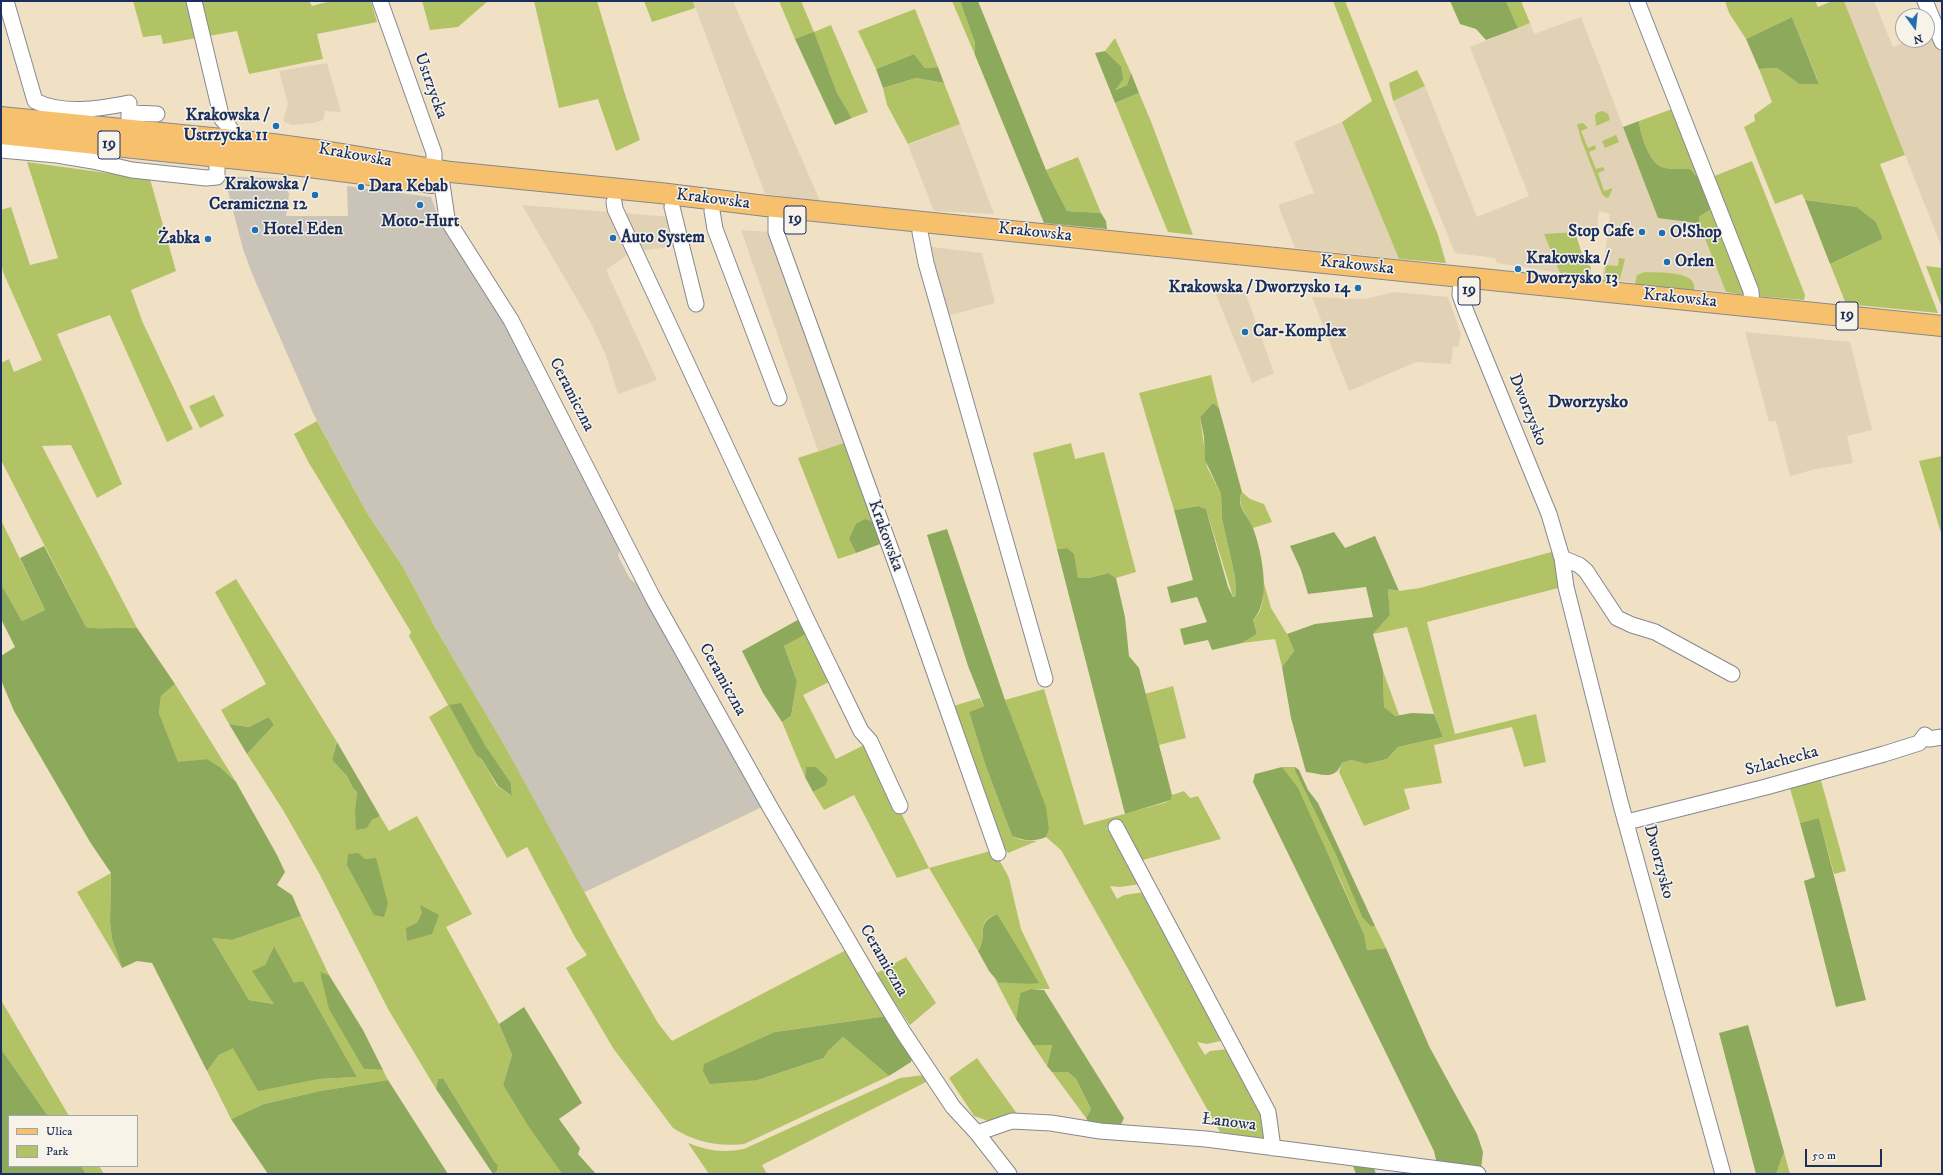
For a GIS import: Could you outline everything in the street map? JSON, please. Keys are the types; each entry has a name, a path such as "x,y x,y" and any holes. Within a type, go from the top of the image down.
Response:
{"main road":[{"name":"Krakowska","path":"1,117 130,122 314,149 438,177 614,202 920,232 1298,271 1333,276 1461,283 1752,306 1942,326"},
{"name":"Krakowska","path":"1,134 217,157 438,177 660,193 770,207 1461,283 1569,301 1643,306 1942,338"}],"street":[{"path":"6,1 35,100 45,106 86,110 102,109 129,103 130,122 157,114"},
{"path":"194,1 222,119 230,128"},
{"name":"Ustrzycka","path":"380,1 422,116 434,153 438,177"},
{"path":"1637,1 1751,291 1752,306"},
{"path":"1926,1 1942,42"},
{"path":"1,150 57,155 132,170 206,178 217,177 217,157"},
{"name":"Ceramiczna","path":"438,177 447,218 511,320 653,598 770,807 903,1032 954,1107 977,1133 1009,1174"},
{"path":"614,202 615,209 806,618 861,731 870,742 900,806"},
{"path":"672,207 696,304"},
{"path":"712,211 715,228 779,398"},
{"name":"Krakowska","path":"776,218 776,232 908,597 998,853"},
{"path":"920,232 926,263 1045,680"},
{"name":"Dworzysko","path":"1461,283 1460,295 1549,514 1562,558 1566,587 1627,822 1723,1174"},
{"path":"1562,558 1579,565 1586,571 1617,618 1632,625 1655,632 1732,674"},
{"name":"Szlachecka","path":"1627,822 1766,787 1884,754 1919,743 1925,735 1929,739 1942,737"},
{"path":"1116,827 1268,1112 1273,1148"},
{"name":"Łanowa","path":"977,1133 1012,1121 1051,1123 1100,1130 1206,1139 1478,1174"}],"shaded area":[{"path":"693,1 733,1 820,201 765,194"},
{"path":"1844,1 1874,1 1893,47 1895,46 1895,48 1935,48 1935,35 1942,54 1942,248"},
{"path":"1581,17 1658,218 1696,223 1700,226 1726,292 1602,279 1610,214 1599,211 1597,231 1544,234 1560,273 1497,263 1495,258 1455,253 1393,101 1425,86 1477,217 1529,196 1470,47 1530,23 1534,34"},
{"path":"327,63 341,112 325,111 323,120 314,123 292,125 283,121 288,104 279,71"},
{"path":"1342,122 1399,259 1295,248 1278,205 1314,193 1294,142"},
{"path":"960,124 994,214 934,211 908,145"},
{"path":"224,176 281,179 289,194 286,216 348,216 347,186 431,197 441,225 506,327 620,548 618,556 630,579 638,585 762,807 583,893 506,748 436,629 403,567 367,513 314,415 253,276 243,249"},
{"path":"522,205 671,217 678,246 631,252 606,270 657,380 618,394 606,356 591,323"},
{"path":"741,230 770,232 847,442 818,451"},
{"path":"916,245 982,253 995,303 936,319"},
{"name":"Car-Komplex","path":"1213,287 1244,289 1274,373 1252,383"},
{"path":"1395,292 1448,297 1461,334 1458,347 1453,347 1451,364 1416,362 1349,391 1312,297 1364,299"},
{"path":"1745,332 1850,342 1872,430 1847,436 1853,463 1816,469 1790,476 1776,421 1769,422"}],"green space":[{"path":"133,1 309,1 312,6 331,1 371,1 377,22 317,34 323,59 249,74 237,31 163,44 161,35 143,37"},
{"path":"422,1 488,1 458,27 430,30"},
{"path":"534,1 597,1 640,140 616,151 598,99 559,108"},
{"path":"644,1 693,1 695,8 652,22"},
{"path":"779,1 801,1 814,32 831,25 868,112 852,118 837,93 814,33 795,39"},
{"path":"952,1 960,1 975,43 975,55"},
{"path":"960,1 978,1 1046,170 1067,211 1101,213 1106,221 1107,229 1044,223 975,55 975,43"},
{"path":"1333,1 1345,1 1438,235 1446,263 1399,259 1342,122 1372,101"},
{"path":"1450,1 1506,1 1518,28 1486,40 1476,29 1460,24"},
{"path":"1506,1 1521,1 1530,23 1518,28"},
{"path":"1725,1 1815,1 1818,7 1832,1 1844,1 1905,155 1880,164 1938,313 1846,304 1830,264 1883,239 1876,222 1857,207 1805,200 1802,194 1775,204 1744,127 1755,121 1754,115 1772,102 1759,69 1777,68 1799,84 1819,83 1792,17 1746,39 1729,13"},
{"path":"915,9 938,67 925,68 914,54 876,69 858,31"},
{"path":"1792,17 1819,84 1799,84 1777,68 1759,69 1746,39"},
{"path":"814,32 837,93 852,118 835,125 795,39"},
{"path":"1115,38 1131,73 1127,85 1114,90 1121,66 1105,51"},
{"path":"1105,51 1121,66 1123,79 1115,90 1127,85 1131,73 1139,93 1115,103 1095,53"},
{"path":"914,54 925,68 938,67 944,83 916,78 883,88 876,69"},
{"path":"1417,70 1425,86 1393,101 1389,83"},
{"path":"916,78 944,83 960,124 908,144 887,105 883,88"},
{"path":"1139,93 1193,235 1168,232 1115,103"},
{"path":"1675,108 1705,185 1690,169 1668,168 1657,164 1649,154 1646,147 1639,121"},
{"path":"1603,111 1608,114 1610,120 1596,126 1595,115 1598,112"},
{"path":"1639,121 1646,147 1649,154 1657,164 1668,168 1690,169 1705,185 1714,207 1699,217 1700,226 1696,223 1658,218 1623,127"},
{"path":"1583,123 1588,128 1581,131 1588,148 1595,145 1596,149 1589,152 1596,169 1603,167 1605,170 1598,173 1604,191 1612,188 1609,197 1606,198 1602,194 1581,139 1577,124"},
{"path":"1616,135 1619,142 1605,148 1602,141"},
{"path":"1078,157 1101,213 1067,211 1046,170"},
{"path":"1752,161 1805,295 1804,300 1757,296 1712,177"},
{"path":"27,162 150,179 176,271 131,290 143,323 193,429 167,442 110,315 57,334 122,484 97,498 71,445 42,446 137,628 86,627 1,460 1,363 9,359 14,372 42,360 3,272 1,259 1,210 11,207 30,265 58,258"},
{"path":"1805,200 1857,207 1876,222 1883,239 1830,264"},
{"path":"1714,207 1746,295 1726,292 1700,226 1699,217"},
{"path":"1575,232 1584,260 1591,267 1589,279 1560,273 1544,234"},
{"path":"1619,258 1625,259 1620,279 1616,282 1606,281 1604,279 1606,265 1618,266"},
{"path":"1926,266 1942,268 1942,308"},
{"path":"1645,272 1668,273 1684,276 1690,279 1694,284 1694,291 1635,284 1637,275"},
{"path":"1211,375 1219,408 1213,403 1200,417 1207,467 1221,494 1222,519 1235,577 1236,596 1233,597 1206,509 1198,506 1174,510 1139,393"},
{"path":"214,395 224,416 200,428 189,406"},
{"path":"1213,403 1219,408 1242,492 1240,497 1241,506 1253,528 1256,538 1262,563 1264,589 1259,612 1253,620 1257,634 1242,643 1212,650 1208,640 1184,645 1180,629 1207,622 1197,597 1171,603 1167,587 1193,580 1174,510 1198,506 1206,509 1228,587 1233,597 1236,596 1235,577 1222,519 1221,494 1205,460 1204,437 1200,417"},
{"path":"317,421 367,513 403,567 436,629 506,748 618,954 658,1023 672,1041 848,949 887,1016 775,1032 758,1080 824,1058 828,1051 843,1037 889,1076 744,1144 725,1145 698,1140 673,1128 613,1048 566,968 587,955 576,939 527,847 507,858 429,717 448,705 409,636 411,632 309,463 294,434","holes":["485,745 511,783 512,796 497,786 481,758"]},
{"path":"847,442 876,523 849,539 856,553 838,559 798,458"},
{"path":"1071,443 1075,459 1104,452 1136,572 1116,578 1107,573 1089,578 1078,578 1073,554 1067,548 1057,549 1033,453"},
{"path":"1942,456 1942,536 1919,461"},
{"path":"1242,492 1250,499 1264,504 1272,522 1253,528 1241,506 1240,501"},
{"path":"865,519 876,523 883,543 856,553 849,539 856,524"},
{"path":"1,520 45,610 22,621 1,584"},
{"path":"947,529 1005,700 1046,807 1049,830 1046,837 1042,839 1029,840 1012,836 985,764 969,712 984,706 968,666 927,535"},
{"path":"1334,532 1345,548 1375,536 1399,591 1388,589 1390,615 1373,634 1383,671 1384,707 1395,716 1412,713 1434,714 1443,737 1398,747 1387,759 1366,764 1351,760 1342,763 1336,772 1323,775 1306,772 1291,718 1282,667 1294,651 1287,634 1315,624 1373,617 1366,587 1308,594 1301,570 1290,546"},
{"path":"44,546 86,627 137,628 175,684 161,696 159,713 178,762 207,759 220,767 236,782 285,872 277,885 292,895 301,916 232,940 212,938 249,1000 274,1004 252,971 265,965 274,946 294,983 303,981 357,1077 318,1079 258,1091 233,1048 219,1055 207,1071 152,963 137,961 122,968 112,939 110,922 111,873 90,842 14,711 1,680 1,656 15,647 1,619 1,584 22,621 45,610 20,558"},
{"path":"1067,548 1074,554 1078,578 1089,578 1108,573 1116,578 1125,617 1129,656 1139,668 1172,795 1171,800 1125,814 1057,549"},
{"path":"1555,551 1562,587 1427,622 1455,734 1536,714 1546,762 1524,767 1512,727 1434,745 1442,783 1404,789 1410,809 1364,826 1339,772 1342,763 1351,760 1366,764 1387,759 1398,747 1443,737 1434,714 1407,627 1373,634 1390,615 1388,589 1399,591 1420,588"},
{"path":"236,579 337,742 332,760 347,776 353,788 357,792 355,809 367,828 372,820 380,816 389,831 417,816 472,914 446,927 499,1024 512,1055 503,1085 528,1126 562,1174 493,1174 497,1171 498,1165 494,1161 443,1078 438,1079 436,1089 388,1009 319,873 283,810 247,754 274,725 269,717 249,727 229,724 221,710 266,684 215,592"},
{"path":"1263,580 1271,608 1287,634 1294,651 1282,667 1275,639 1242,643 1257,634 1253,620 1260,611 1263,596"},
{"path":"803,617 810,632 784,646 797,681 791,716 782,722 763,693 742,651"},
{"path":"810,632 833,680 803,695 836,759 866,744 929,868 897,878 854,795 824,810 813,792 826,785 828,778 816,767 806,767 805,777 782,722 791,716 797,681 784,646"},
{"path":"1383,671 1399,715 1394,716 1384,707"},
{"path":"175,684 236,782 220,767 207,759 178,763 159,713 161,696"},
{"path":"1173,686 1186,738 1159,745 1145,694"},
{"path":"1044,689 1084,825 1164,803 1171,800 1172,795 1184,791 1190,798 1198,796 1221,839 1139,861 1123,831 1124,823 1106,828 1114,834 1140,884 1120,887 1110,886 1117,899 1124,895 1145,892 1225,1040 1207,1044 1197,1042 1205,1055 1210,1051 1228,1049 1260,1108 1266,1140 1220,1132 1061,850 1046,837 1049,830 1005,700"},
{"path":"980,698 984,706 969,712 985,764 1012,836 1021,840 1037,841 1008,853 1001,843 950,707"},
{"path":"461,703 485,745 511,783 512,796 498,786 481,758 477,756 449,705"},
{"path":"269,717 274,725 247,754 229,724 249,727"},
{"path":"337,742 380,816 372,820 367,828 356,830 355,809 357,792 353,788 347,776 332,760"},
{"path":"806,767 816,767 828,778 826,785 813,792 805,777"},
{"path":"1282,767 1295,767 1295,771 1335,853 1362,917 1371,927 1375,926 1386,948 1367,950 1364,934 1339,877"},
{"path":"1282,767 1298,788 1364,934 1367,950 1386,948 1430,1048 1477,1134 1483,1152 1481,1169 1437,1164 1434,1151 1253,782 1255,774"},
{"path":"1295,767 1299,770 1308,790 1318,803 1375,926 1371,927 1362,917 1335,853 1295,771"},
{"path":"1820,777 1846,871 1834,874 1819,818 1800,823 1789,785"},
{"path":"1819,818 1866,1000 1836,1007 1804,881 1815,877 1800,823"},
{"path":"994,850 1009,878 1021,929 1050,989 1031,989 1020,993 1016,1019 995,979 999,983 1015,982 997,914 990,917 984,924 981,945 978,951 929,868"},
{"path":"358,853 365,859 376,858 388,904 384,917 374,915 347,865 348,854"},
{"path":"111,873 110,922 112,939 122,968 77,892"},
{"path":"420,905 439,915 432,934 407,941 406,928 417,923 422,913"},
{"path":"997,914 1039,983 999,983 989,971 978,951 981,945 986,921"},
{"path":"301,916 329,975 320,973 364,1069 383,1070 388,1080 320,1091 264,1104 231,1119 207,1071 219,1055 233,1047 318,1079 357,1077 303,981 294,984 274,946 265,965 275,1004 249,1000 212,938 232,940"},
{"path":"906,957 936,1003 910,1025 875,974"},
{"path":"320,972 329,975 363,1030 383,1070 364,1069 329,1009"},
{"path":"1031,989 1044,990 1124,1118 1120,1127 1089,1123 1086,1118 1091,1109 1076,1079 1068,1072 1052,1072 1047,1066 1052,1045 1033,1045 1016,1019 1020,993"},
{"path":"1,1000 68,1115 47,1115 1,1049"},
{"path":"524,1007 582,1103 559,1119 580,1148 578,1154 596,1174 562,1174 528,1126 503,1085 512,1055 499,1024"},
{"path":"887,1016 913,1056 911,1062 889,1076 843,1037 828,1051 824,1058 758,1080 710,1084 703,1071 704,1064 775,1032"},
{"path":"1748,1025 1784,1152 1776,1174 1756,1174 1719,1033"},
{"path":"1052,1044 1047,1066 1033,1045"},
{"path":"1,1049 47,1115 8,1115 8,1167 82,1167 86,1174 1,1174"},
{"path":"977,1058 1018,1115 988,1121 974,1116 949,1078"},
{"path":"1052,1072 1068,1072 1076,1079 1091,1109 1086,1118"},
{"path":"924,1075 928,1081 762,1165 767,1174 709,1174 688,1143 702,1148 716,1150 729,1151 744,1149 900,1078"},
{"path":"443,1078 494,1161 498,1165 497,1171 493,1174 436,1089 438,1079"},
{"path":"388,1080 448,1174 268,1174 231,1119 264,1104 320,1091"},
{"path":"1784,1152 1790,1174 1776,1174"},
{"path":"1353,1166 1374,1168 1376,1174 1356,1174"},
{"path":"82,1167 100,1167 104,1174 86,1174"}],"place":[{"name":"Krakowska / Ustrzycka 11","path":"276,126"},
{"name":"Dara Kebab","path":"361,187"},
{"name":"Krakowska / Ceramiczna 12","path":"315,195"},
{"name":"Moto-Hurt","path":"420,205"},
{"name":"Hotel Eden","path":"255,230"},
{"name":"Stop Cafe","path":"1642,232"},
{"name":"O!Shop","path":"1662,233"},
{"name":"Auto System","path":"613,238"},
{"name":"Żabka","path":"208,239"},
{"name":"Orlen","path":"1667,262"},
{"name":"Krakowska / Dworzysko 13","path":"1518,269"},
{"name":"Krakowska / Dworzysko 14","path":"1358,288"},
{"name":"Car-Komplex","path":"1245,332"}],"district":[{"name":"Dworzysko","path":"1588,403"}]}
